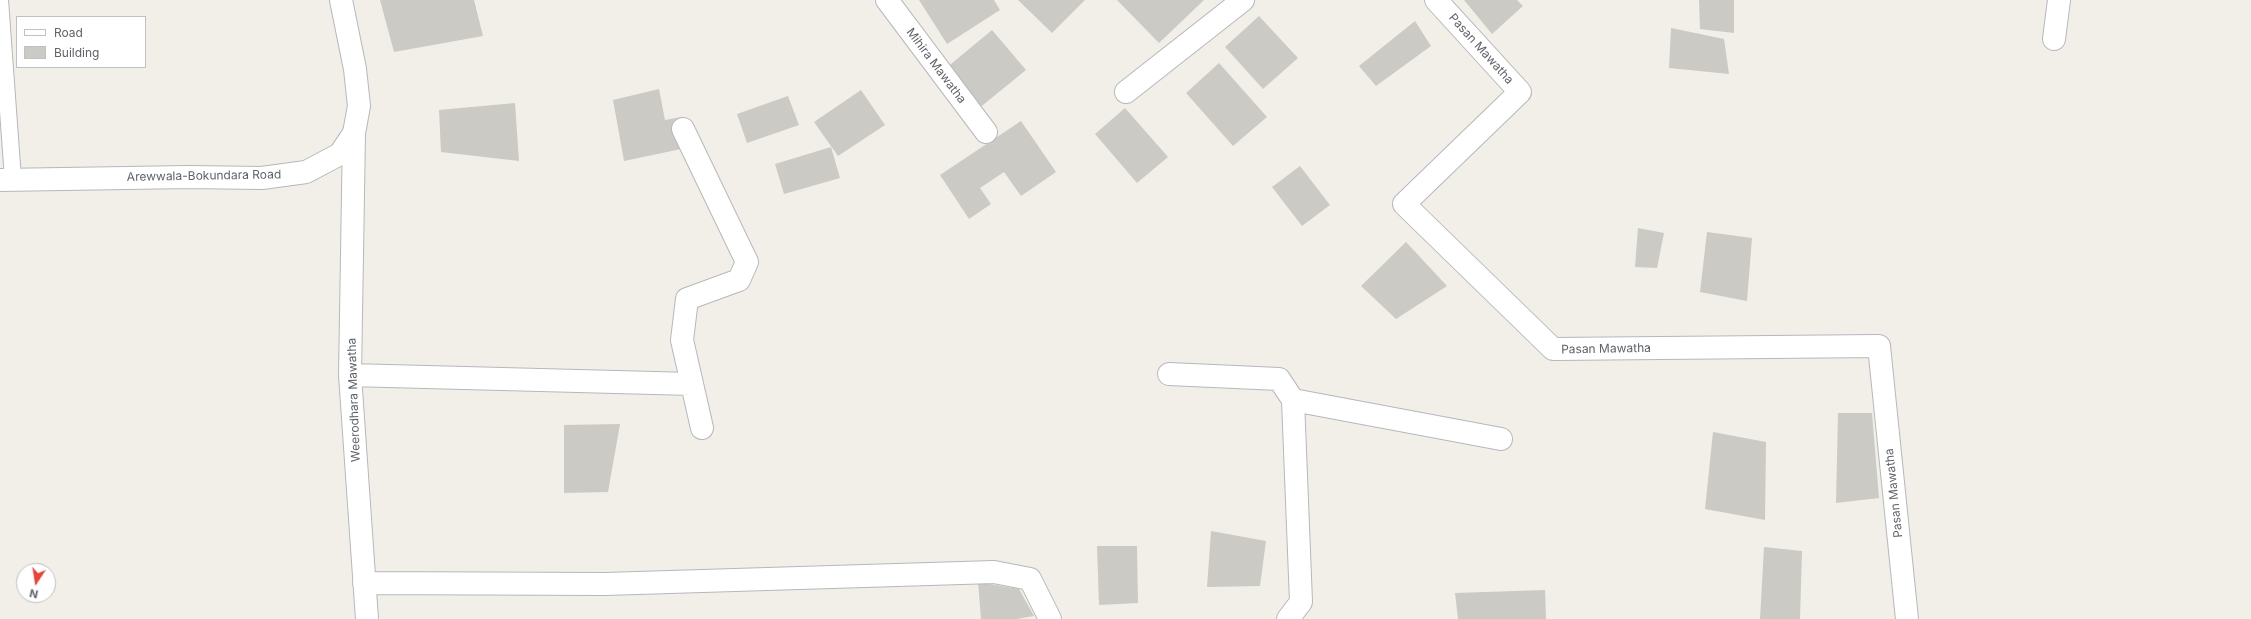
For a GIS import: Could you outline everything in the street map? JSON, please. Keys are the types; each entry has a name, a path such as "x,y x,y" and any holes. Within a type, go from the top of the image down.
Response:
{"street":[{"name":"Arewwala-Bokundara Road","path":"7,180 262,178 306,172 340,154 354,133 359,106 355,69 341,0"},
{"name":"Mihira Mawatha","path":"887,0 986,132"},
{"path":"1126,92 1243,0"},
{"name":"Pasan Mawatha","path":"1436,0 1520,92 1404,204 1553,349 1879,346 1907,619"},
{"path":"2054,39 2059,0"},
{"path":"683,129 747,262 739,280 687,299 682,340 702,428"},
{"name":"Weerodhara Mawatha","path":"354,133 350,375 367,619"},
{"path":"1169,374 1279,379 1293,400 1301,602 1288,619"},
{"path":"350,375 692,384"},
{"path":"1293,400 1501,439"},
{"path":"364,583 605,584 994,572 1030,579 1050,619"}],"lane":[{"path":"0,0 7,180"}],"building":[{"path":"380,0 474,0 483,36 394,52"},
{"path":"919,0 994,0 1000,10 947,44"},
{"path":"1018,0 1085,0 1052,33"},
{"path":"1117,0 1204,0 1159,43"},
{"path":"1464,0 1517,0 1523,6 1492,34"},
{"path":"1699,0 1734,0 1734,33 1700,29"},
{"path":"1259,16 1298,58 1263,89 1225,47"},
{"path":"1415,21 1431,46 1376,86 1359,66"},
{"path":"1671,28 1724,39 1729,74 1669,68"},
{"path":"992,30 1026,70 978,109 945,69"},
{"path":"1219,63 1267,117 1233,146 1186,93"},
{"path":"659,89 665,120 682,117 686,148 624,161 613,100"},
{"path":"861,90 885,125 838,156 814,122"},
{"path":"788,96 799,125 747,143 737,114"},
{"path":"515,103 519,161 441,152 439,110"},
{"path":"1125,108 1168,157 1137,183 1095,134"},
{"path":"1021,121 1056,172 1021,196 1004,172 980,188 991,204 969,219 940,175"},
{"path":"831,147 840,178 784,194 775,164"},
{"path":"1300,166 1330,205 1302,226 1272,187"},
{"path":"1638,228 1664,233 1657,268 1635,267"},
{"path":"1707,232 1752,238 1747,301 1700,292"},
{"path":"1406,242 1447,286 1396,319 1361,286"},
{"path":"1838,413 1872,413 1879,498 1836,503"},
{"path":"620,424 608,492 564,493 564,425"},
{"path":"1713,432 1766,442 1765,520 1705,509"},
{"path":"1211,531 1266,541 1260,586 1207,587"},
{"path":"1097,546 1137,546 1138,603 1099,605"},
{"path":"1764,547 1802,551 1800,619 1760,619"},
{"path":"978,582 1019,589 1034,616 1017,619 981,619"},
{"path":"1545,590 1546,619 1458,619 1455,593"}]}
